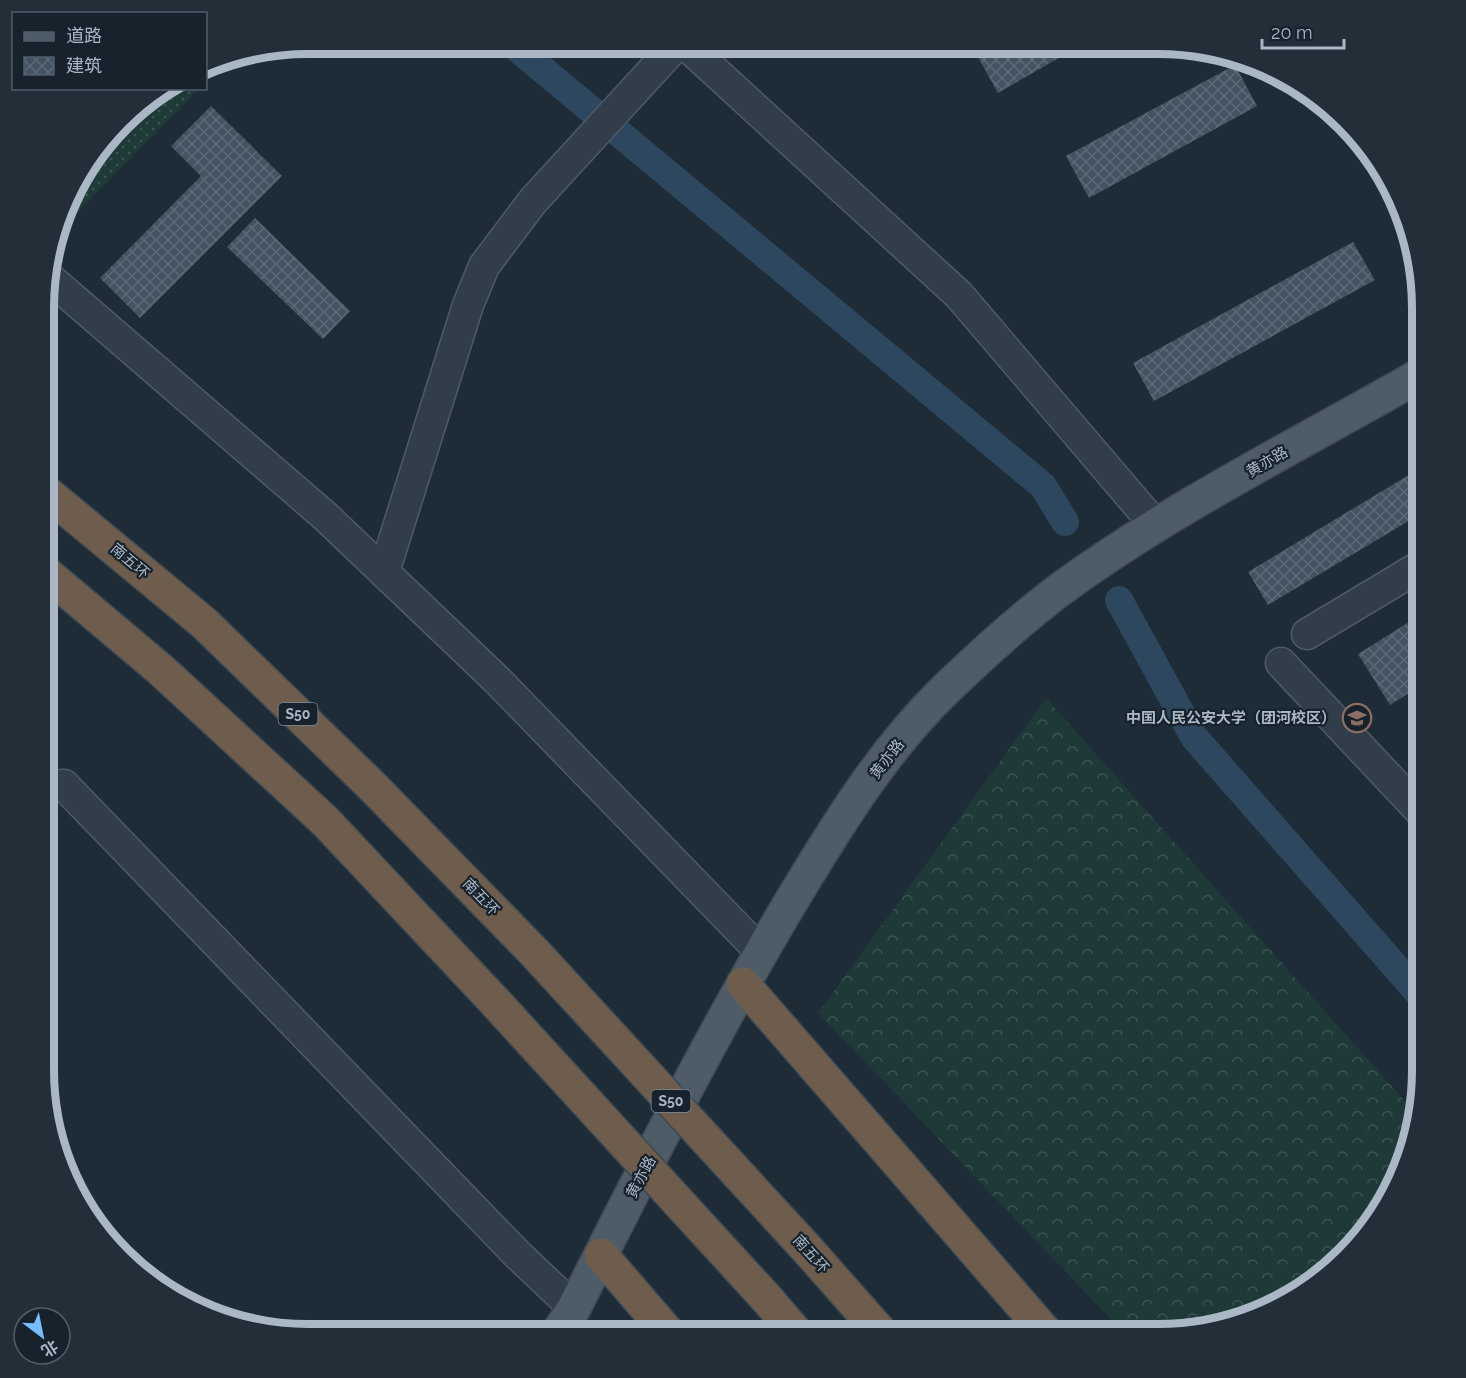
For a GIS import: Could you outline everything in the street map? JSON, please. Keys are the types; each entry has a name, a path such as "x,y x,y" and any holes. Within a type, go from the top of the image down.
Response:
{"highway":[{"name":"南五环","path":"54,499 204,623 373,787 534,952 873,1324"},
{"path":"54,580 161,670 325,821 497,1004 788,1324"},
{"path":"743,984 1038,1324"},
{"path":"601,1255 660,1324"}],"main road":[{"name":"黄亦路","path":"565,1321 761,952 832,835 891,753 943,692 1058,591 1156,526 1412,380"}],"street":[{"path":"384,572 468,305 484,266 533,201 670,54"},
{"path":"683,54 958,295 1074,427 1156,526"},
{"path":"55,283 325,516 497,680 761,952"},
{"path":"1307,634 1412,571"},
{"path":"1281,663 1412,802"},
{"path":"54,786 64,785 518,1255 565,1321"}],"green space":[{"path":"178,90 198,90 69,221 88,181 106,153 128,128 153,106"},
{"path":"1046,698 1409,1106 1399,1152 1378,1197 1360,1225 1338,1250 1313,1272 1285,1290 1240,1311 1191,1322 1115,1324 818,1013"}],"building":[{"path":"976,54 1066,54 998,93"},
{"path":"1234,66 1257,106 1089,198 1066,156"},
{"path":"211,106 282,176 140,318 100,278 201,176 171,146"},
{"path":"255,218 350,311 323,339 227,247"},
{"path":"1353,242 1375,280 1154,401 1133,363"},
{"path":"1412,473 1412,519 1268,605 1248,572"},
{"path":"1412,620 1412,691 1390,705 1358,654"}],"waterway":[{"path":"524,54 1043,486 1065,522"},
{"path":"1119,600 1194,737 1412,986"}],"place":[{"name":"中国人民公安大学（团河校区）","path":"1357,718"}]}
